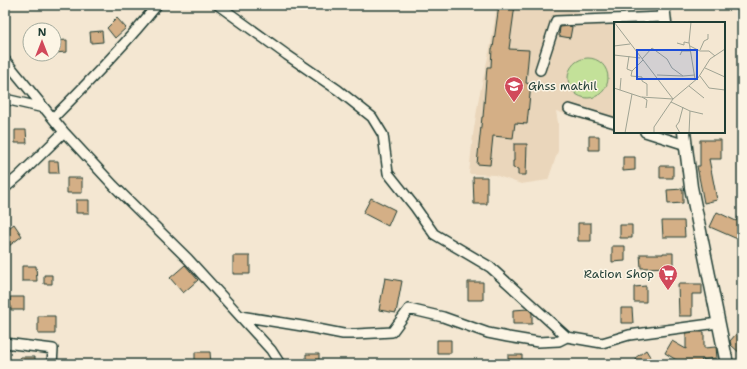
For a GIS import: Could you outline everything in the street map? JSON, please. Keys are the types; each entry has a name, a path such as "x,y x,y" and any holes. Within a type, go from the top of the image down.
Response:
{"street":[{"path":"53,118 100,71 138,29 157,5"},
{"path":"218,5 338,90 372,117 383,135 388,173 434,234 490,267 567,337 602,343 629,335 718,323"},
{"path":"540,70 556,21 664,15"},
{"path":"5,60 64,132 114,186 188,259 272,350 280,364"},
{"path":"5,99 44,108"},
{"path":"569,109 614,123"},
{"path":"5,188 64,132"},
{"path":"648,133 686,145"},
{"path":"684,133 692,187 727,364"},
{"path":"240,316 343,334 356,334 392,332 409,309 443,317 488,333 508,337 538,342 559,341 567,337"},
{"path":"5,343 53,349 52,364"}],"shaded area":[{"path":"497,5 560,5 584,15 621,20 614,22 614,127 599,125 556,111 558,123 558,151 548,180 521,184 495,175 469,174 479,97 491,44"}],"green space":[{"path":"592,58 599,61 605,67 608,78 607,86 599,95 592,98 584,98 577,95 569,86 568,74 571,67 580,59"}],"building":[{"path":"499,5 515,5 509,49 529,50 526,83 531,84 527,124 515,123 513,138 493,136 490,165 477,164 487,67 491,67 492,48"},
{"path":"117,18 126,28 115,38 107,28"},
{"path":"560,27 572,27 570,38 559,36"},
{"path":"102,31 103,42 91,43 90,32"},
{"path":"62,40 67,40 67,52 62,52"},
{"path":"15,130 26,130 27,143 15,143"},
{"path":"589,136 599,136 599,150 589,150"},
{"path":"700,140 721,140 721,159 709,159 717,200 704,203 697,166 700,166"},
{"path":"514,144 527,144 526,175 518,175 518,169 513,168"},
{"path":"623,157 635,157 635,170 623,171"},
{"path":"49,161 58,161 59,173 49,173"},
{"path":"660,166 673,166 673,178 660,178"},
{"path":"473,177 487,177 487,204 474,204"},
{"path":"67,178 82,178 82,193 67,193"},
{"path":"683,189 683,203 668,204 667,190"},
{"path":"371,198 395,210 388,226 363,213"},
{"path":"76,200 89,200 89,213 76,213"},
{"path":"742,210 742,241 710,227 717,212 736,221"},
{"path":"662,221 684,221 685,237 663,237"},
{"path":"578,223 591,223 591,241 578,241"},
{"path":"14,224 22,236 5,249 5,231"},
{"path":"620,225 632,225 632,238 620,238"},
{"path":"612,246 625,246 625,261 612,262"},
{"path":"673,253 673,267 641,268 640,254"},
{"path":"233,256 250,256 250,274 233,274"},
{"path":"185,265 198,280 183,293 170,278"},
{"path":"22,266 36,266 37,281 22,281"},
{"path":"44,275 52,275 52,284 44,284"},
{"path":"385,278 402,281 396,313 379,310"},
{"path":"468,282 483,282 483,300 468,300"},
{"path":"678,284 702,284 702,294 692,294 692,316 679,316"},
{"path":"646,286 646,302 634,302 634,287"},
{"path":"10,297 24,297 24,310 11,310"},
{"path":"621,308 632,308 633,323 621,323"},
{"path":"528,309 532,313 532,324 513,324 513,310"},
{"path":"38,316 55,316 55,334 38,334"},
{"path":"742,327 742,355 731,345 730,341"},
{"path":"704,332 704,348 716,347 717,358 701,360 705,364 677,364 678,361 665,353 672,341 686,349 686,333"},
{"path":"437,340 451,340 451,353 437,353"},
{"path":"646,350 656,364 639,364 635,358"},
{"path":"195,352 210,352 211,364 195,364"},
{"path":"306,354 319,354 319,364 306,364"},
{"path":"508,355 522,355 522,364 508,364"},
{"path":"20,357 35,357 35,364 20,364"}],"place":[{"name":"Ghss mathil","path":"514,103"},
{"name":"Ration Shop","path":"668,291"}]}
